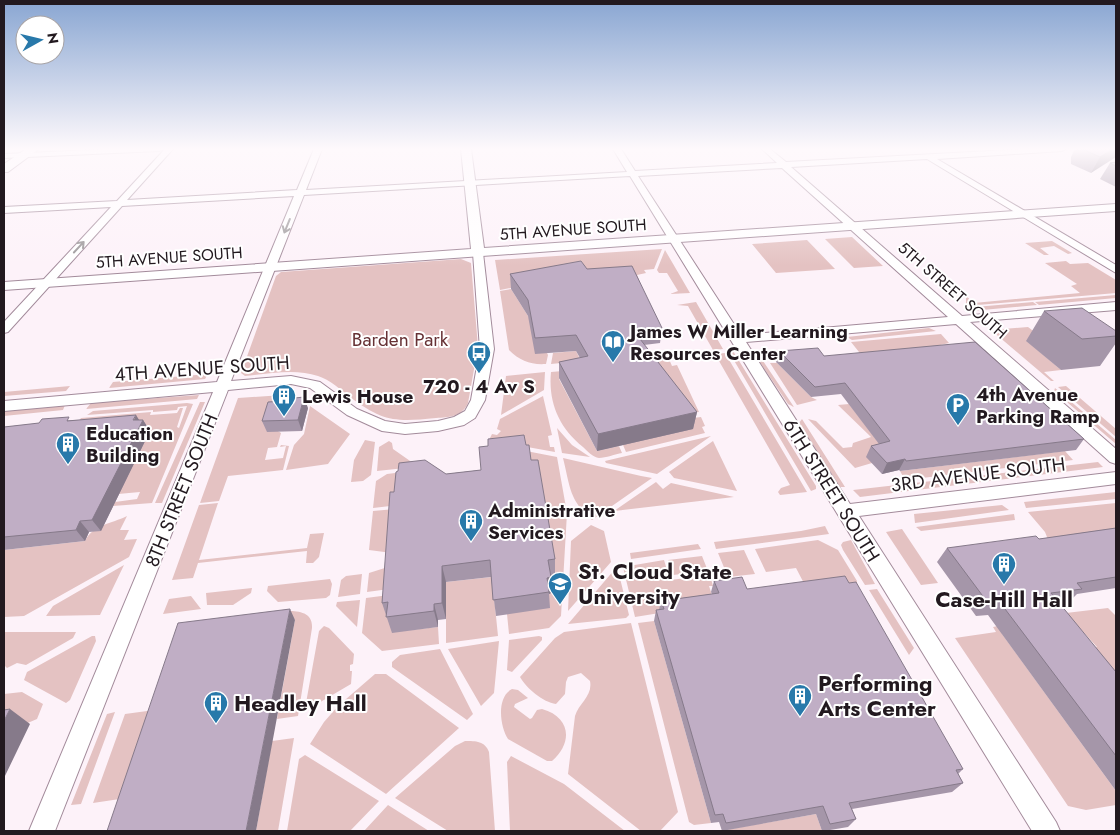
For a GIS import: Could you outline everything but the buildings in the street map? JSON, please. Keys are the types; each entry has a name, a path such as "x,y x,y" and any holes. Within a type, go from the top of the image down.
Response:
{"street":[{"path":"4,329 134,188"},
{"name":"8TH STREET SOUTH","path":"42,831 302,188"},
{"path":"4,210 395,188"},
{"path":"470,188 478,253"},
{"name":"6TH STREET SOUTH","path":"642,188 1047,831"},
{"name":"5TH STREET SOUTH","path":"811,188 1116,458"},
{"path":"979,188 1116,270"},
{"name":"5TH AVENUE SOUTH","path":"4,285 1116,208"},
{"name":"4TH AVENUE SOUTH","path":"4,406 283,380 309,382 363,418 382,426 405,429 438,426 458,421 476,408 487,349 478,253"},
{"path":"736,339 1116,306"},
{"name":"3RD AVENUE SOUTH","path":"846,511 1116,478"}],"green space":[{"path":"852,237 883,266 854,268 825,239"},
{"path":"807,240 835,269 776,273 752,244"},
{"path":"1052,241 1072,253 1068,254 1054,246 1040,248 1049,255 1044,255 1025,243"},
{"path":"662,249 654,269 644,270 646,273 637,275 639,280 546,281 500,290 495,260"},
{"path":"665,250 690,293 670,294 678,291 667,273 659,273 657,270"},
{"name":"Barden Park","path":"461,259 471,263 478,347 468,403 459,414 450,417 400,420 381,416 362,405 331,382 318,376 300,372 245,376 241,373 276,276 281,272"},
{"path":"1066,261 1070,264 1088,263 1116,280 1116,293 966,306 966,296 974,303 1080,293 1071,286 1077,284 1045,263"},
{"path":"511,289 528,316 548,355 546,364 526,362 509,350 500,291"},
{"path":"1116,295 1116,298 1039,305 1035,302"},
{"path":"696,302 723,349 713,350 688,306 677,305"},
{"path":"1033,302 1037,305 971,311 964,308"},
{"path":"1028,327 1044,339 1027,341 1061,370 1044,372 1054,381 1051,381 991,330"},
{"path":"929,328 936,331 852,340 847,337"},
{"path":"941,334 949,343 867,362 851,342"},
{"path":"576,351 581,361 551,364 553,353"},
{"path":"733,351 816,486 816,489 811,491 729,352"},
{"path":"753,352 757,352 794,407 788,404"},
{"path":"725,353 807,492 780,495 778,492 781,488 790,485 715,354"},
{"path":"669,359 672,366 677,365 699,412 682,414 643,362"},
{"path":"770,363 777,363 811,397 817,400 797,405"},
{"path":"586,369 559,379 597,451 619,446 622,453 602,458 592,455 567,431 557,414 551,394 551,372"},
{"path":"545,372 544,390 501,415 506,376"},
{"path":"208,374 205,379 109,388 113,382"},
{"path":"70,386 66,391 4,396 4,392"},
{"path":"1066,386 1116,429 1116,437 1058,387"},
{"path":"1055,388 1116,440 1116,444 1054,391"},
{"path":"199,395 197,399 86,409 91,403"},
{"path":"290,396 284,402 264,414 262,421 281,433 277,447 268,448 265,460 283,458 286,446 280,447 281,445 289,446 283,470 228,476 219,501 200,503 238,398"},
{"path":"543,396 552,435 548,436 550,447 554,447 555,452 489,440 492,434 497,435 501,431 497,429 500,419"},
{"path":"200,402 205,402 162,503 155,503"},
{"path":"193,404 152,503 113,506 115,502 137,499 140,492 118,494 150,431 74,428 81,418 151,412 150,415 177,413 180,408 183,408 177,427 179,428 187,406 178,407 177,410 87,415 93,411"},
{"path":"849,404 885,451 872,463 855,468 808,419 816,421 843,448 852,447 853,443 871,437 838,405"},
{"path":"65,405 63,410 4,416 4,411"},
{"path":"310,406 350,434 328,464 286,470 294,445 304,434"},
{"path":"701,417 705,426 702,427 705,433 626,452 623,445 685,419"},
{"path":"802,419 845,487 840,487 799,423"},
{"path":"557,428 572,445 590,457 562,453"},
{"path":"711,436 657,474 606,463 605,461"},
{"path":"365,440 375,442 371,475 363,481 351,482 354,460"},
{"path":"389,441 392,443 393,449 413,463 405,468 377,471 379,447"},
{"path":"713,441 737,491 674,478 669,472"},
{"path":"521,450 557,457 567,513 561,616 549,628 509,634 507,614 548,576 555,575"},
{"path":"1065,451 1073,460 905,480 900,471"},
{"path":"563,458 652,478 592,520 584,513 575,499 569,485"},
{"path":"1098,462 1103,467 860,497 853,490"},
{"path":"427,469 399,505 373,508 376,481 387,474"},
{"path":"656,482 663,489 671,483 734,497 614,511"},
{"path":"1116,492 1116,499 1026,508 1024,502"},
{"path":"218,503 199,560 307,548 310,534 324,533 319,557 313,563 306,563 307,551 198,563 193,578 172,580 199,505"},
{"path":"1116,503 1116,540 1049,542 1045,532 1028,512"},
{"path":"1002,505 1009,510 915,523 914,514"},
{"path":"395,509 392,553 369,550 373,511"},
{"path":"1014,514 1015,520 921,531 916,527"},
{"path":"127,516 120,530 129,530 124,540 137,539 129,557 24,616 4,617 4,550 85,541 93,531 103,525"},
{"path":"591,525 604,531 611,562 568,611 571,541"},
{"path":"825,526 829,534 716,549 714,542 801,531"},
{"path":"902,529 938,583 921,585 886,532"},
{"path":"818,540 838,550 857,581 857,588 808,591 796,568 766,572 755,549"},
{"path":"851,540 875,584 865,585 843,550 841,545 843,542"},
{"path":"698,544 701,549 631,559 630,553"},
{"path":"744,550 755,574 728,577 718,553"},
{"path":"702,556 708,571 673,575 668,560"},
{"path":"664,560 670,580 704,576 711,579 713,586 709,586 715,604 635,617 623,567"},
{"path":"124,565 100,615 46,616 53,606"},
{"path":"391,566 389,589 367,592 369,573"},
{"path":"615,569 618,570 629,615 626,618 568,624"},
{"path":"362,574 360,594 338,597 341,580 346,576"},
{"path":"492,577 498,636 446,643 446,582"},
{"path":"330,579 332,584 330,595 326,598 278,602 267,591 268,586"},
{"path":"252,588 251,593 233,605 207,605 206,593"},
{"path":"877,589 914,648 909,655 869,590"},
{"path":"389,595 392,632 438,627 439,644 382,651 362,633 366,598"},
{"path":"191,596 201,609 163,614 169,599"},
{"path":"360,600 357,627 336,606 337,602"},
{"path":"1108,608 1116,616 1116,684 1081,650 1097,647 1066,613"},
{"path":"288,611 301,612 308,616 312,623 312,628 298,716 277,719 295,620"},
{"path":"654,621 711,823 694,825 689,822 638,623"},
{"path":"1017,622 1002,634 1116,791 1116,805 1086,810 1068,806 955,638 996,632 993,627"},
{"path":"631,623 678,812 660,831 641,831 568,774 575,716 588,695 590,681 581,673 568,677 565,694 556,704 546,701 536,694 520,677 555,638 564,632"},
{"path":"324,626 329,628 354,654 353,664 350,665 350,671 352,671 351,684 317,704 306,703 319,631"},
{"path":"4,632 76,632 73,638 26,665 17,663 7,668 4,665"},
{"path":"95,636 96,641 70,700 66,703 24,680 27,672"},
{"path":"542,637 542,640 512,672 507,670 509,640"},
{"path":"499,641 494,693 481,706 448,649"},
{"path":"440,649 473,714 467,720 392,667 392,662 400,655"},
{"path":"375,674 386,674 459,728 386,794 310,744 324,722 338,706"},
{"path":"512,689 518,690 528,698 515,704 514,707 530,719 537,710 542,709 559,718 563,724 566,731 566,739 559,754 552,761 547,761 508,739 505,734 501,712 502,705 507,693"},
{"path":"22,692 43,704 37,719 23,725 4,727 4,694"},
{"path":"162,709 133,797 93,803 125,714"},
{"path":"115,712 81,804 71,805 107,714"},
{"path":"294,738 278,831 256,831 272,741"},
{"path":"465,741 483,744 489,752 495,831 448,831 395,798 455,746"},
{"path":"305,755 379,801 350,831 287,831 299,759"},
{"path":"511,756 564,784 625,831 510,831 507,762"},
{"path":"388,805 429,831 364,831"},
{"path":"816,814 822,831 719,831"}],"place":[{"name":"James W Miller Learning Resources Center","path":"613,363"},
{"name":"720 - 4 Av S","path":"479,374"},
{"name":"Lewis House","path":"284,417"},
{"name":"4th Avenue Parking Ramp","path":"958,426"},
{"name":"Education Building","path":"68,465"},
{"name":"Administrative Services","path":"471,542"},
{"name":"Case-Hill Hall","path":"1004,585"},
{"name":"St. Cloud State University","path":"560,605"},
{"name":"Performing Arts Center","path":"800,717"},
{"name":"Headley Hall","path":"216,724"}]}
